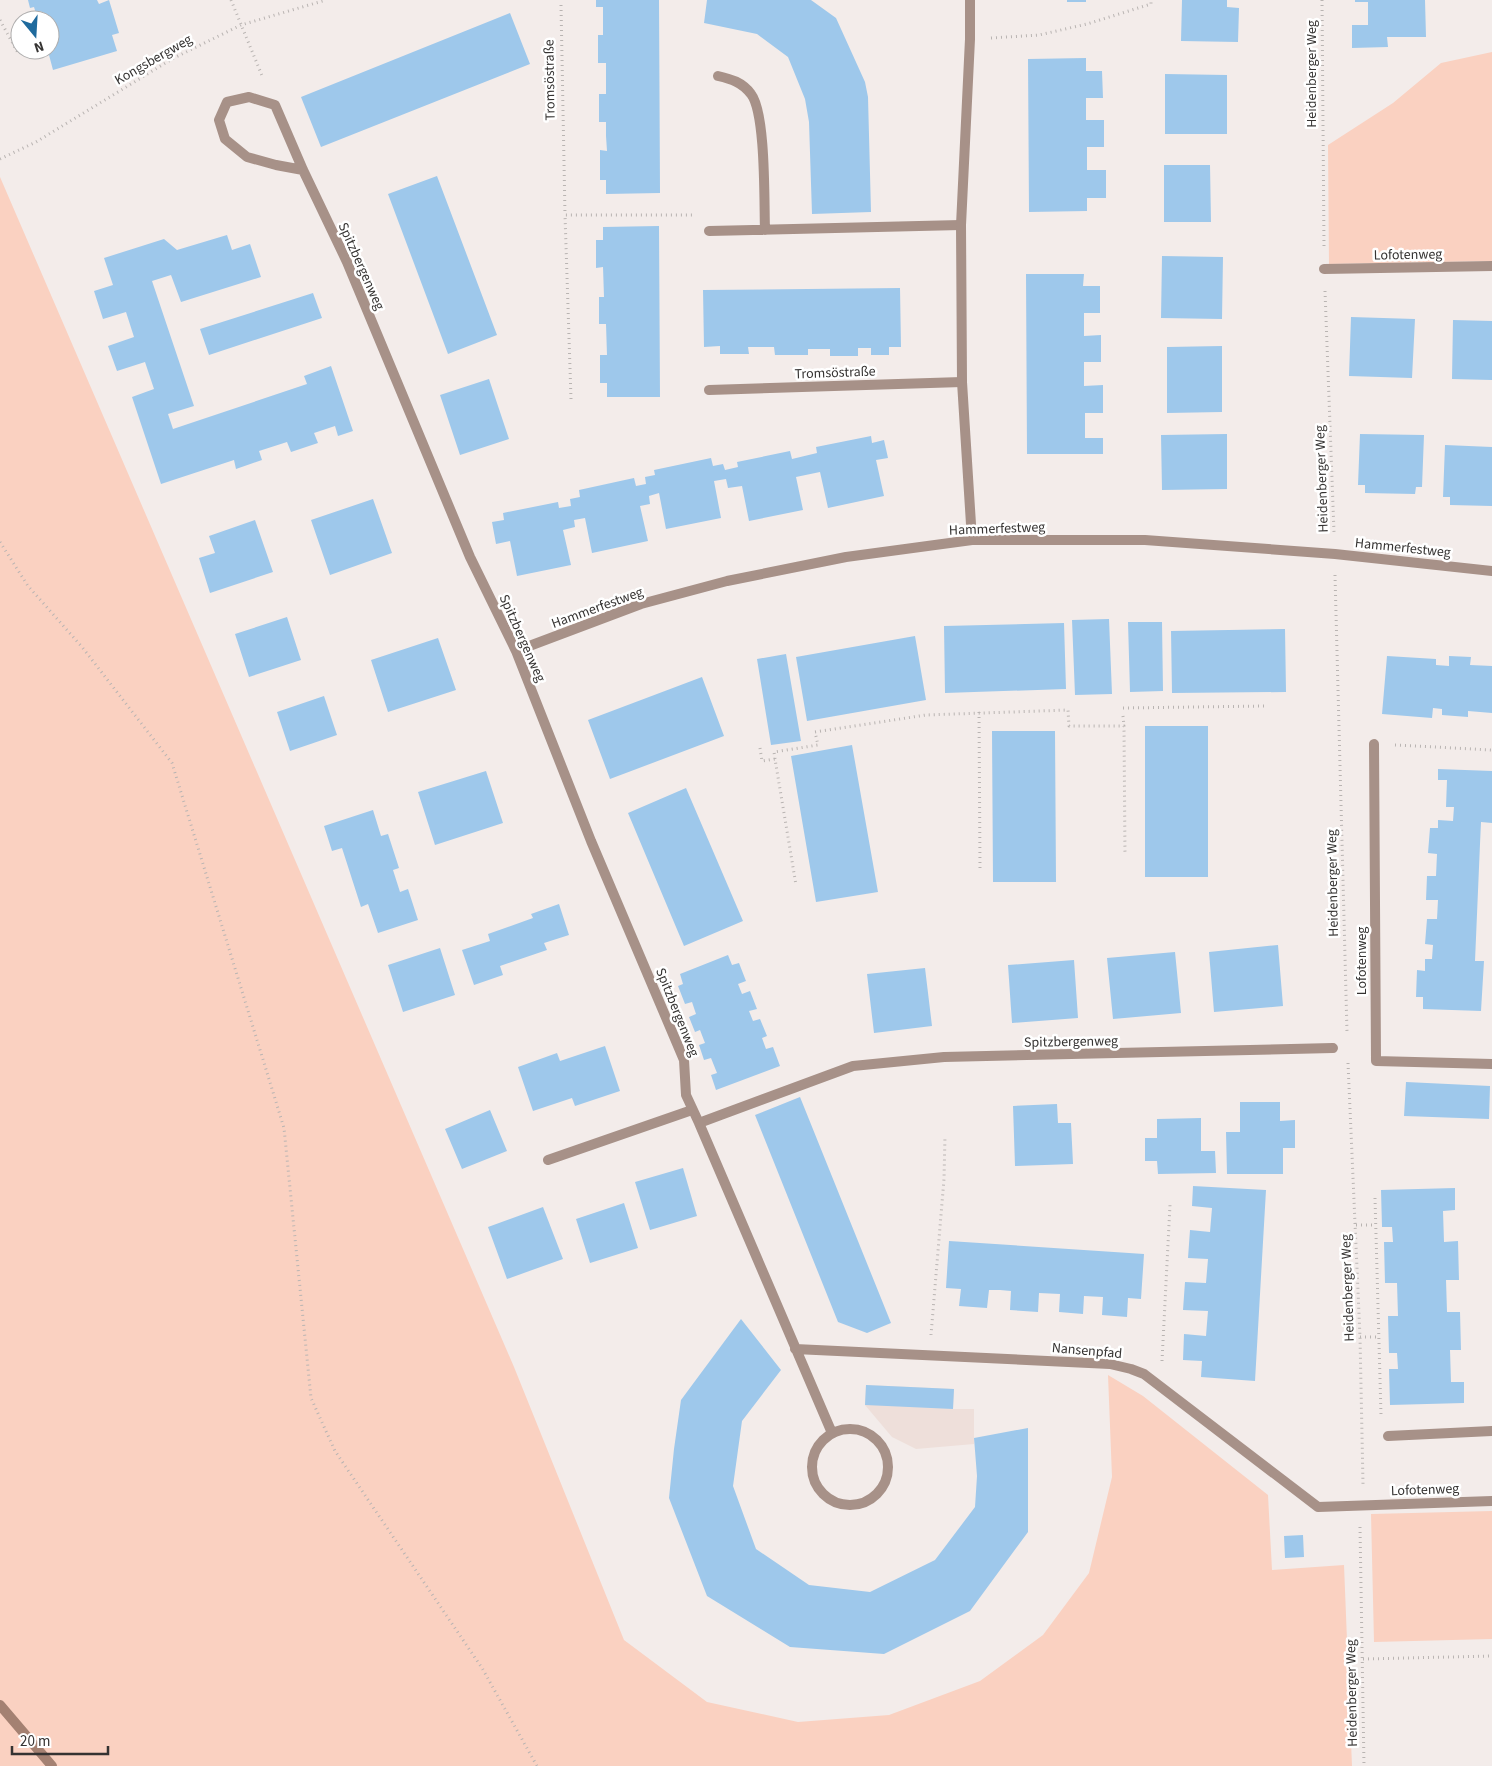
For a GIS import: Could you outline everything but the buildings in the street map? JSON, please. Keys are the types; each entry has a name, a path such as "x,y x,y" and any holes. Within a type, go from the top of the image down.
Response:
{"street":[{"path":"970,0 970,39 961,225 962,382 972,540"},
{"path":"718,76 736,80 751,94 758,109 761,129 765,230"},
{"path":"275,105 249,96 227,102 219,120 225,139 247,157 276,166 303,170"},
{"name":"Spitzbergenweg","path":"275,105 303,170 347,262 470,557 516,651 591,842 684,1060 686,1095 692,1110 832,1433"},
{"path":"708,231 961,225"},
{"name":"Lofotenweg","path":"1324,270 1492,266"},
{"name":"Tromsöstraße","path":"709,390 962,382"},
{"name":"Hammerfestweg","path":"516,651 641,604 727,581 846,557 972,540 1145,540 1335,554 1492,571"},
{"name":"Lofotenweg","path":"1374,744 1376,1061 1492,1064"},
{"name":"Spitzbergenweg","path":"699,1123 853,1066 944,1057 1333,1048"},
{"path":"548,1160 692,1110"},
{"name":"Nansenpfad","path":"795,1349 1110,1364 1131,1369 1144,1374 1318,1507 1360,1506"},
{"path":"844,1429 860,1430 877,1440 885,1452 888,1473 883,1486 873,1498 861,1504 847,1505 839,1504 820,1492 813,1480 811,1469 812,1456 824,1438 832,1433 844,1429"},
{"path":"1388,1436 1492,1431"},
{"name":"Lofotenweg","path":"1360,1506 1492,1501"}],"path":[{"path":"230,0 275,105"},
{"name":"Kongsbergweg","path":"0,159 36,142 172,59 241,25 326,0"},
{"path":"970,39 1039,36 1136,9 1151,4 1151,0"},
{"name":"Heidenberger Weg","path":"1322,0 1324,270 1335,554 1347,1039"},
{"name":"Tromsöstraße","path":"561,5 571,399"},
{"path":"0,20 10,38"},
{"path":"565,215 708,216 708,231"},
{"path":"0,542 28,586 82,647 172,763 284,1128 311,1398 335,1451 482,1668 537,1766"},
{"path":"1123,708 1265,706"},
{"path":"796,885 774,752 818,745 815,732 926,715 1068,710 1068,726 1124,726"},
{"path":"978,712 980,868"},
{"path":"1123,716 1125,855"},
{"path":"1374,744 1492,750"},
{"path":"760,748 762,760 775,759"},
{"name":"Heidenberger Weg","path":"1348,1059 1356,1225 1364,1480 1360,1506 1364,1766"},
{"path":"929,1355 944,1179 945,1136"},
{"path":"1375,1198 1381,1420 1388,1436"},
{"path":"1160,1386 1170,1205"},
{"path":"1356,1225 1376,1225"},
{"path":"1360,1336 1379,1337"},
{"path":"1362,1659 1492,1656"}],"shaded area":[{"path":"1492,52 1492,261 1329,264 1328,145 1393,103 1441,63"},
{"path":"0,177 514,1367 624,1640 707,1702 798,1722 889,1715 980,1681 1043,1635 1089,1573 1112,1477 1108,1375 1143,1396 1268,1495 1272,1570 1344,1565 1352,1766 0,1766"},
{"path":"866,1385 954,1389 953,1409 974,1409 974,1444 916,1449 892,1437 865,1405"},
{"path":"1492,1511 1492,1639 1374,1642 1371,1514"}],"waterway":[{"path":"0,1705 52,1766"}]}
